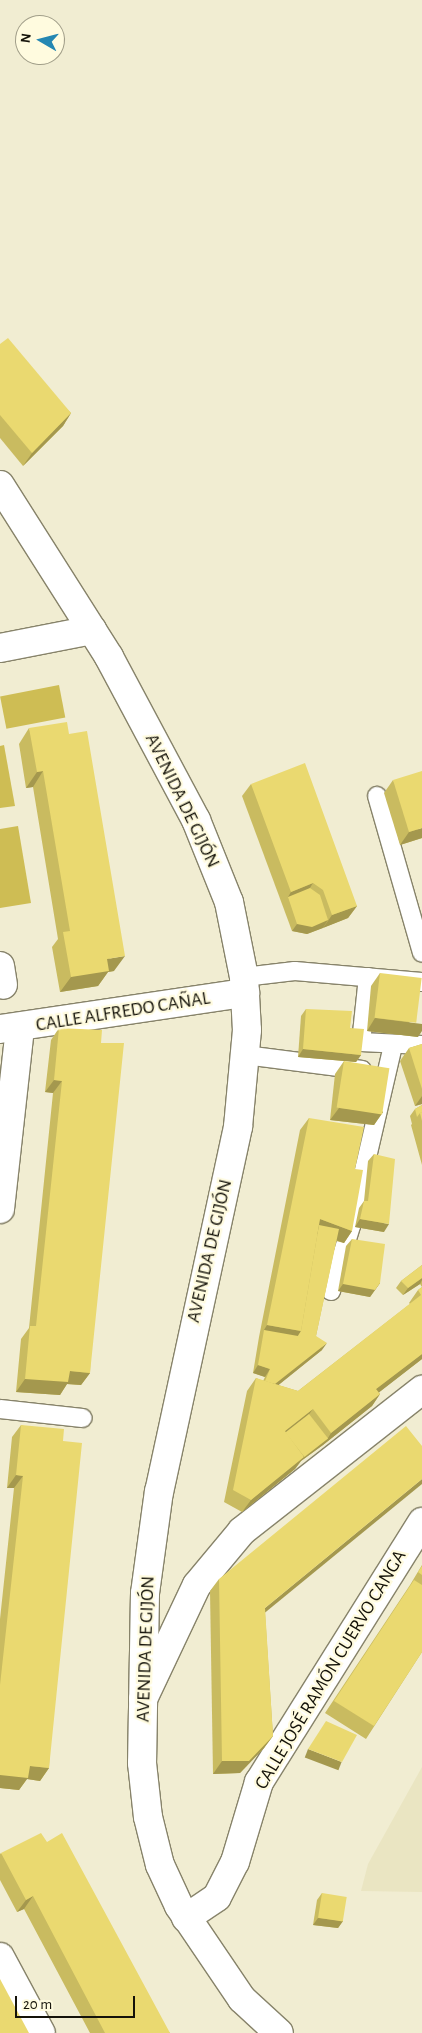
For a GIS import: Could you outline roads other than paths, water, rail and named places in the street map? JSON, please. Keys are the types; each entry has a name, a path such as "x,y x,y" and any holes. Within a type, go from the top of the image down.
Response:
{"street":[{"name":"AVENIDA DE GIJÓN","path":"0,485 92,630 196,820 229,902 244,985 245,1055 238,1127 159,1491 145,1593 142,1763 148,1817 160,1865 186,1918 242,1999 279,2033"},
{"path":"0,648 92,630"},
{"name":"CALLE ALFREDO CAÑAL","path":"10,1028 244,985"},
{"path":"0,1209 10,1028"},
{"path":"143,1699 197,1585 242,1531 422,1390"},
{"name":"CALLE JOSÉ RAMÓN CUERVO CANGA","path":"186,1918 217,1897 235,1862 258,1782 422,1522"},
{"path":"0,1957 41,2033"}],"lane":[{"path":"377,796 421,948"},
{"path":"244,985 295,971 422,982"},
{"path":"368,977 361,1042 422,1045"},
{"path":"332,1291 393,1045"},
{"path":"245,1055 387,1074"},
{"path":"0,1409 83,1418"}]}
